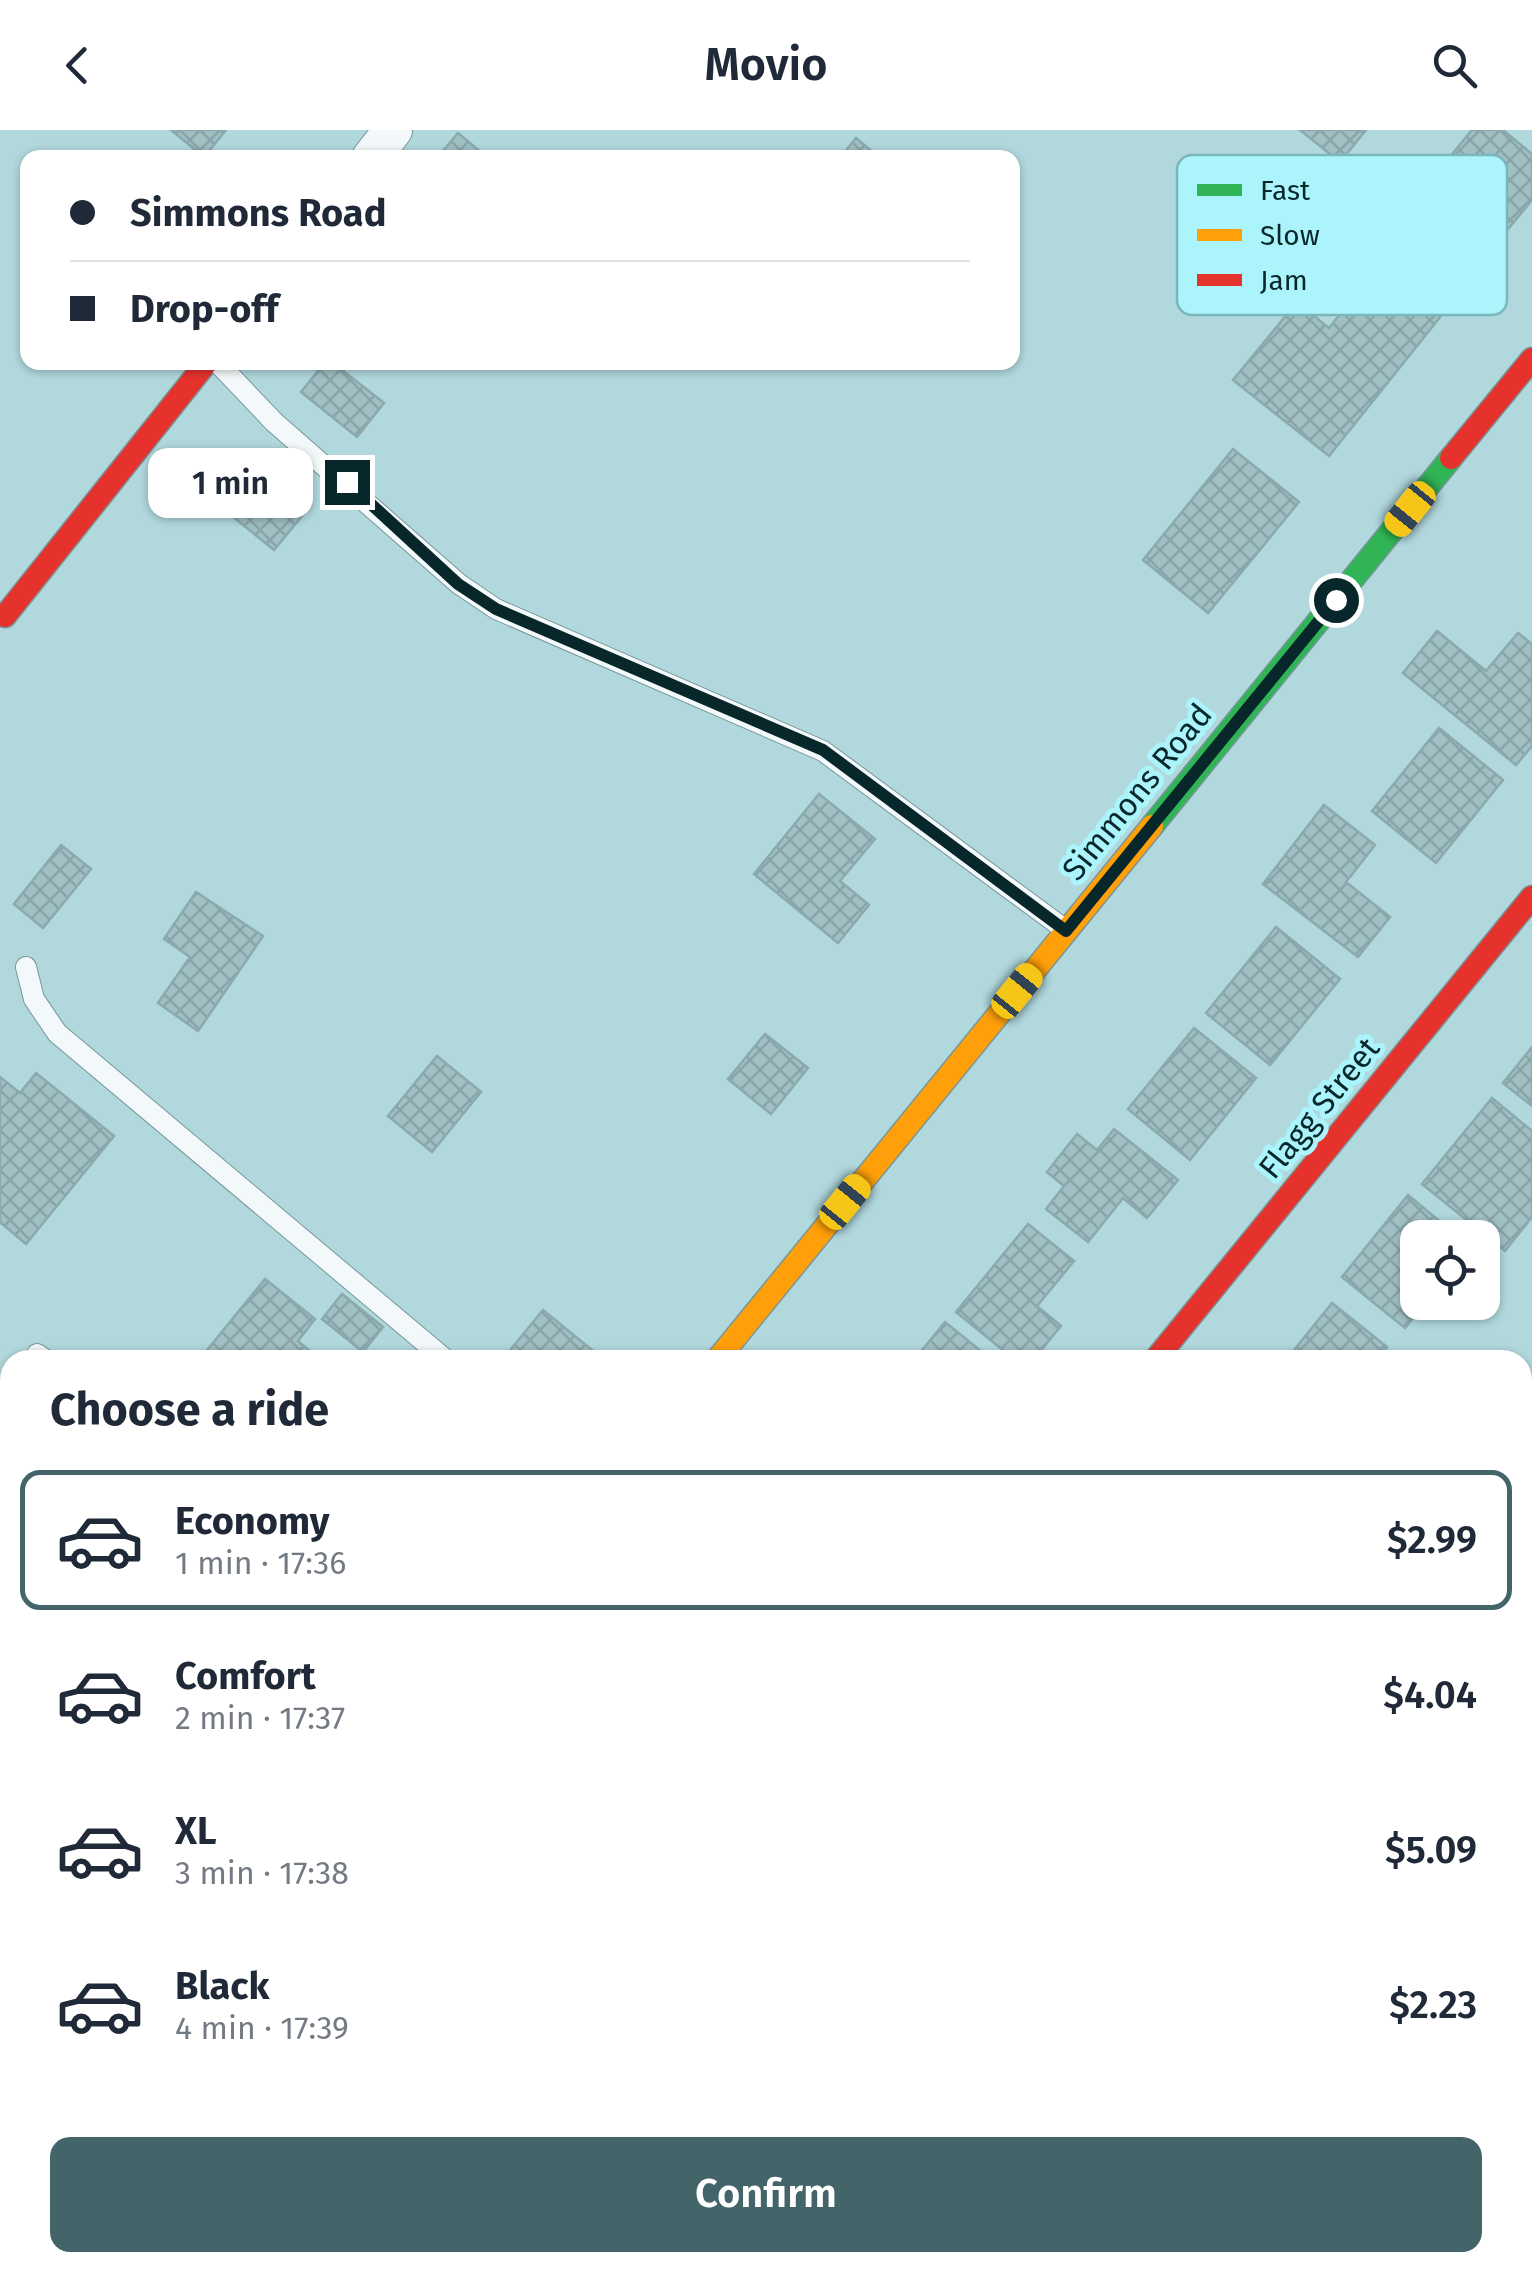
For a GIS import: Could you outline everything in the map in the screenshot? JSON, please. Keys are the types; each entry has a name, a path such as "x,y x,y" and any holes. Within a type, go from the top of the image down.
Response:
{"street":[{"name":"Simmons Road","path":"725,1350 1532,359"},
{"path":"5,616 202,370"},
{"name":"Flagg Street","path":"1164,1350 1532,897"}],"lane":[{"path":"225,370 274,422 484,601 823,750 1066,931"},
{"path":"26,967 34,999 57,1034 434,1350"}],"building":[{"path":"171,130 226,130 210,150 195,150"},
{"path":"1300,130 1366,130 1346,155 1331,155"},
{"path":"1472,130 1503,130 1532,154 1532,200 1507,230 1507,155 1451,155"},
{"path":"458,133 478,150 444,150"},
{"path":"856,138 870,150 846,150"},
{"path":"1286,315 1313,315 1329,328 1339,315 1442,315 1329,456 1233,380"},
{"path":"319,370 342,370 384,403 357,437 301,392"},
{"path":"1233,449 1299,502 1208,613 1143,560"},
{"path":"247,454 311,505 274,550 211,499"},
{"path":"1437,631 1486,671 1518,633 1532,644 1532,746 1516,765 1403,673"},
{"path":"1439,728 1503,780 1436,863 1372,811"},
{"path":"819,794 875,839 840,881 869,905 838,943 754,874"},
{"path":"1324,805 1375,845 1346,882 1390,917 1358,957 1263,884"},
{"path":"61,845 91,869 43,928 14,904"},
{"path":"196,892 263,936 198,1031 158,1003 190,957 164,939"},
{"path":"1276,927 1340,979 1270,1065 1206,1013"},
{"path":"1194,1028 1256,1078 1190,1160 1128,1109"},
{"path":"765,1034 808,1068 771,1114 728,1079"},
{"path":"1532,1047 1532,1106 1503,1083"},
{"path":"437,1056 481,1092 432,1152 388,1116"},
{"path":"36,1073 114,1136 26,1244 0,1222 0,1077 20,1093"},
{"path":"1492,1098 1532,1131 1532,1217 1505,1251 1500,1247 1500,1220 1467,1220 1422,1184"},
{"path":"1114,1129 1178,1180 1147,1218 1123,1198 1088,1242 1046,1209 1064,1186 1047,1172 1077,1134 1097,1150"},
{"path":"1408,1195 1438,1220 1400,1220 1400,1320 1411,1320 1405,1328 1342,1277"},
{"path":"1028,1224 1074,1261 1037,1306 1061,1326 1041,1350 1003,1350 956,1312"},
{"path":"265,1279 315,1319 298,1341 309,1350 207,1350"},
{"path":"342,1294 383,1327 361,1350 322,1319"},
{"path":"1332,1303 1387,1347 1385,1350 1294,1350"},
{"path":"543,1310 592,1350 510,1350"},
{"path":"945,1322 980,1350 922,1350"}],"traffic: fast":[{"path":"1152,826 1451,458"}],"traffic: slow":[{"path":"725,1350 1152,826"}],"traffic: jam":[{"path":"1451,458 1532,359"},
{"path":"5,616 201,370"},
{"path":"1163,1350 1532,897"}],"route":[{"path":"347,482 458,584 496,609 823,750 1066,931 1336,600"}]}
